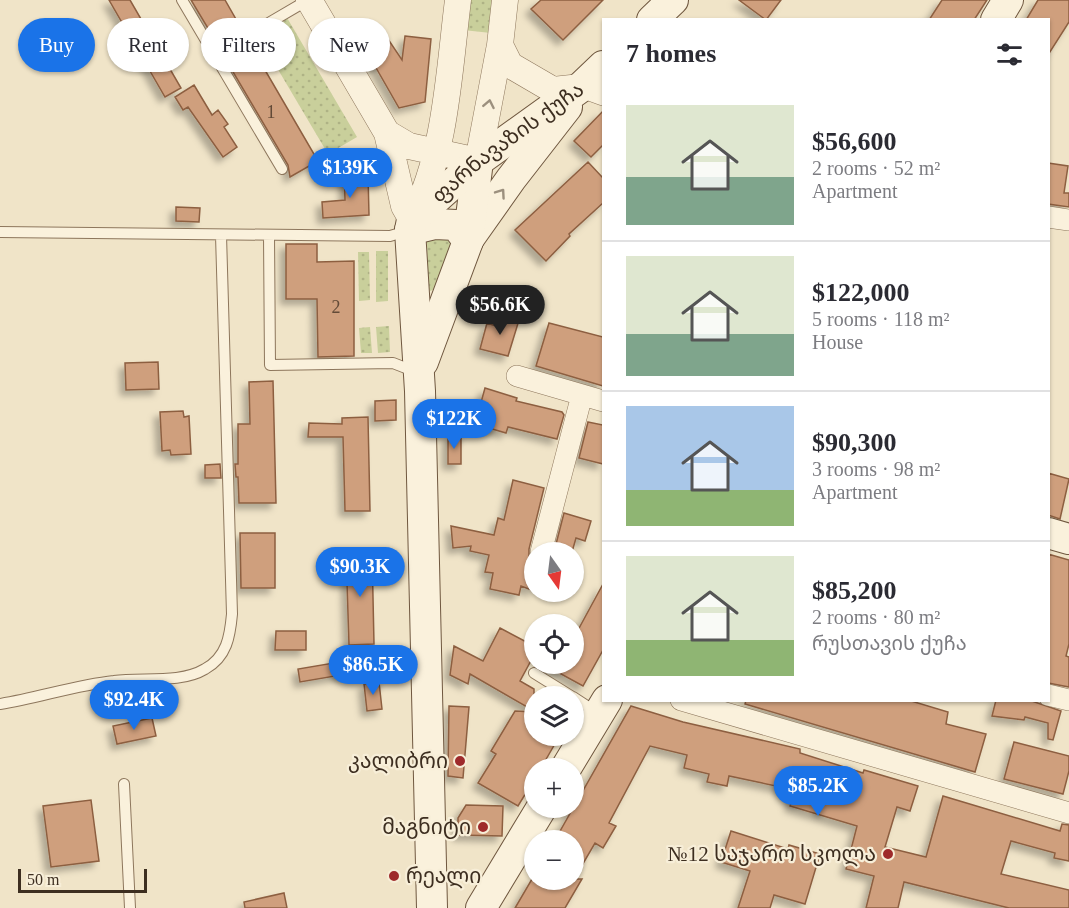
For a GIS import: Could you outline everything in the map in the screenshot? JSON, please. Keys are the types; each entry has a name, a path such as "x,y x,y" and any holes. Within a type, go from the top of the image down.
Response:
{"main road":[{"path":"654,18 672,0"},
{"path":"997,18 1008,0"},
{"name":"ფარნავაზის ქუჩა","path":"411,225 477,161 592,91 602,68"},
{"path":"468,240 511,179 556,125 592,91"},
{"path":"419,373 468,240 477,161"},
{"path":"468,240 456,225 411,225 419,373 432,898 440,897 454,903 483,905 535,818"},
{"path":"413,282 424,294 435,296 451,285"},
{"path":"1050,534 1069,539"},
{"path":"572,758 603,707"}],"street":[{"path":"309,0 387,133 404,206 411,225"},
{"path":"411,225 424,196 436,154 458,0"},
{"path":"387,133 409,146 436,154 477,161 500,45 505,0"},
{"path":"500,45 510,65 553,90 592,91"},
{"path":"387,133 411,131 441,122"},
{"path":"1050,217 1069,220"},
{"path":"517,376 602,401"},
{"path":"544,542 582,395"},
{"path":"1050,695 1069,700"},
{"path":"688,702 1069,813"}],"lane":[{"path":"182,0 201,33"},
{"path":"278,18 309,0"},
{"path":"224,72 282,169"},
{"path":"0,232 390,236 411,225"},
{"path":"0,705 112,681 184,676 205,670 221,656 230,639 232,614 221,235"},
{"path":"269,235 270,365 393,363 419,373"},
{"path":"534,674 554,686"},
{"path":"584,701 603,707"},
{"path":"124,784 130,908"}],"green space":[{"path":"466,0 495,0 491,33 463,30"},
{"path":"296,33 308,53 308,72 319,72 357,137 328,154 279,72 296,72"},
{"path":"442,234 452,243 435,289 430,291 427,242 430,238"},
{"path":"376,251 388,251 388,301 376,302"},
{"path":"358,252 369,252 370,300 359,301"},
{"path":"389,326 390,352 378,353 376,327"},
{"path":"370,327 372,353 361,353 359,328"}],"building":[{"path":"109,0 130,0 140,18 119,18"},
{"path":"191,0 225,0 235,18 202,18"},
{"path":"541,0 603,0 563,40 531,9"},
{"path":"739,0 781,0 768,18 763,18"},
{"path":"942,0 987,0 975,18 930,18"},
{"path":"1038,0 1069,0 1069,22 1050,52 1050,18 1027,18"},
{"path":"405,36 431,39 425,102 399,108 378,72 390,72 390,42 402,60"},
{"path":"151,72 172,72 181,88 165,97"},
{"path":"233,72 266,72 318,161 290,177 288,165"},
{"path":"194,85 212,115 218,110 228,124 224,127 237,147 223,157 188,107 183,110 175,97"},
{"path":"602,112 602,146 591,157 574,141"},
{"path":"588,162 602,177 602,204 569,234 570,236 546,261 515,230"},
{"path":"1050,163 1068,166 1064,193 1069,193 1069,207 1050,204"},
{"path":"368,174 369,215 323,218 322,202 345,200 344,175"},
{"path":"176,207 200,208 199,222 176,221"},
{"path":"286,244 317,244 317,262 354,261 354,356 318,357 317,299 286,299"},
{"path":"499,314 519,320 508,356 480,349 487,323 496,326"},
{"path":"549,323 602,337 602,386 536,366"},
{"path":"158,362 159,389 126,390 125,363"},
{"path":"273,381 276,503 239,503 235,464 238,464 238,424 250,424 249,382"},
{"path":"485,388 517,398 516,401 562,412 564,415 557,439 508,427 506,433 475,424"},
{"path":"396,400 396,420 375,421 375,401"},
{"path":"183,411 184,417 189,416 191,454 171,455 170,450 162,451 160,412"},
{"path":"368,417 370,511 345,511 343,437 308,437 309,423 342,424 342,418"},
{"path":"588,422 602,425 602,464 579,458"},
{"path":"448,436 461,436 461,464 448,464"},
{"path":"220,464 221,478 205,478 205,465"},
{"path":"1050,474 1069,479 1060,519 1050,516"},
{"path":"513,480 544,488 531,542 524,542 524,587 521,586 519,595 490,589 493,573 485,572 489,555 470,551 471,546 453,548 451,526 494,535 498,518 504,520"},
{"path":"564,513 591,521 585,541 576,538 575,542 557,542"},
{"path":"240,533 275,533 275,588 241,588"},
{"path":"372,551 374,644 349,645 346,552"},
{"path":"1050,555 1069,560 1069,644 1066,656 1069,657 1069,687 1050,683"},
{"path":"602,586 602,652 583,686 561,674 584,674 584,619"},
{"path":"500,628 524,641 524,674 520,681 529,686 524,686 524,705 470,674 468,684 450,675 454,646 483,661"},
{"path":"276,631 306,631 306,650 275,650"},
{"path":"357,659 359,672 300,682 298,669"},
{"path":"379,682 382,709 367,711 364,684"},
{"path":"746,702 915,702 948,712 946,724 986,734 975,772 745,704"},
{"path":"996,702 1035,702 1061,711 1053,740 1048,739 1048,723 1025,717 1024,720 992,716"},
{"path":"449,706 469,707 463,778 448,776"},
{"path":"631,706 683,722 800,749 800,753 863,773 864,770 918,786 910,811 897,807 885,847 926,857 943,796 1060,831 1062,824 1069,825 1069,861 1054,858 1055,853 1011,841 1001,874 1069,890 1069,908 1009,908 904,882 898,908 866,908 874,876 846,869 857,826 790,806 795,790 729,776 727,786 707,782 709,774 684,768 687,755 650,746 609,823 616,826 603,848 595,843 584,862 584,830 561,830 567,818 584,818 584,789"},
{"path":"515,711 524,711 524,746 554,746 547,758 524,758 524,796 518,806 478,783 496,754 491,751"},
{"path":"152,718 156,736 117,744 113,726"},
{"path":"1014,742 1069,756 1069,771 1063,794 1004,779"},
{"path":"91,800 99,861 51,867 43,806"},
{"path":"466,805 503,806 502,836 458,835 458,818"},
{"path":"731,831 788,849 789,845 820,854 805,904 774,895 770,908 738,908 750,871 721,862"},
{"path":"526,890 576,890 565,908 515,908"},
{"path":"284,893 287,908 245,908 244,902"}],"place":[{"name":"კალიბრი","path":"460,761"},
{"name":"მაგნიტი","path":"483,827"},
{"name":"№12 საჯარო სკოლა","path":"888,854"},
{"name":"რეალი","path":"394,876"}]}
